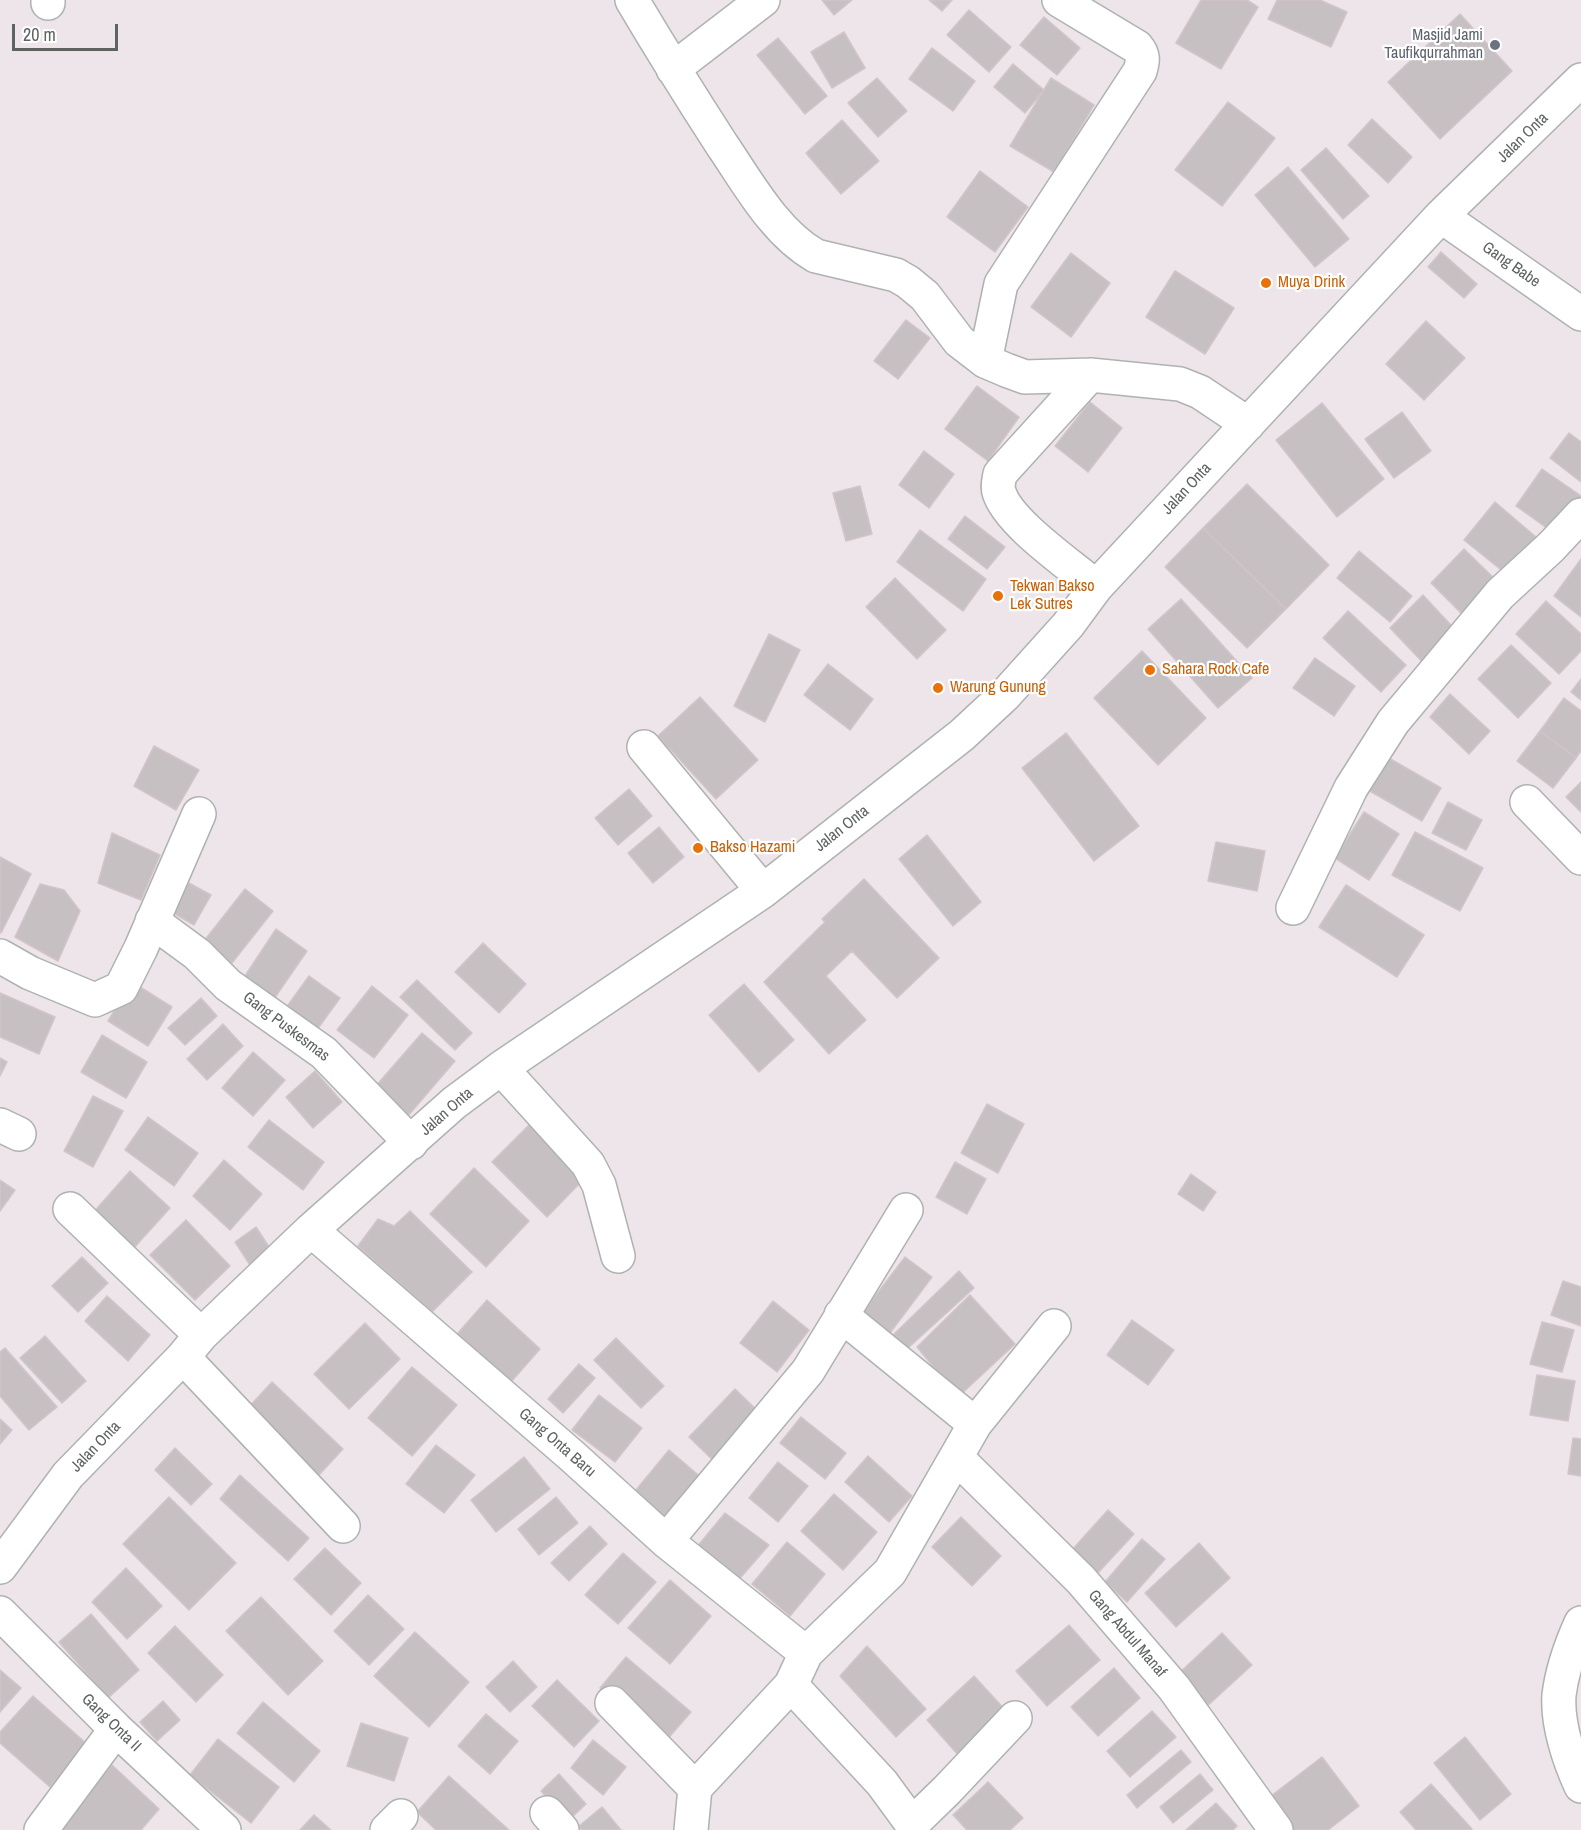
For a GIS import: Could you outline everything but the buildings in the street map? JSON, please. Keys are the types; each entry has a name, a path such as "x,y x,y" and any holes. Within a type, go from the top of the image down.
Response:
{"street":[{"path":"632,0 673,69 736,166 791,239 816,256 896,275 908,282 925,296 959,341 985,361 1025,377 1090,375 1180,384 1200,392 1248,423"},
{"path":"673,69 763,0"},
{"path":"985,361 1001,284 1140,71 1143,62 1143,54 1137,47 1059,0"},
{"name":"Jalan Onta","path":"0,1567 68,1476 192,1346 311,1230 454,1103 501,1068 763,891 962,735 1012,687 1068,625 1096,587 1441,216 1581,80"},
{"name":"Gang Babe","path":"1441,216 1581,314"},
{"path":"1090,375 1000,474 998,490 1010,512 1023,526 1096,587"},
{"path":"1293,908 1352,788 1393,722 1500,594 1551,547 1581,515"},
{"path":"644,747 763,891"},
{"path":"1527,802 1581,858"},
{"path":"0,956 30,973 95,1000 121,988 199,814"},
{"name":"Gang Puskesmas","path":"152,921 197,954 228,985 324,1053 411,1143"},
{"path":"501,1068 588,1164 600,1185 618,1256"},
{"path":"70,1209 192,1346 343,1526"},
{"path":"666,1541 808,1371 906,1210"},
{"name":"Gang Onta Baru","path":"311,1230 572,1456 666,1541 806,1653"},
{"path":"841,1315 975,1424"},
{"path":"691,1830 695,1788 791,1685 806,1653 890,1572 975,1424 1054,1326"},
{"name":"Gang Abdul Manaf","path":"956,1457 1081,1580 1174,1688 1276,1830"},
{"name":"Gang Onta II","path":"0,1613 116,1729 224,1830"},
{"path":"1581,1623 1571,1646 1559,1695 1568,1757 1581,1786"},
{"path":"791,1685 882,1783 908,1827 947,1790 1015,1718"},
{"path":"612,1703 695,1788"},
{"path":"41,1830 116,1729"}],"place":[{"name":"Masjid Jami Taufikqurrahman","path":"1495,45"},
{"name":"Muya Drink","path":"1266,283"},
{"name":"Tekwan Bakso Lek Sutres","path":"998,596"},
{"name":"Sahara Rock Cafe","path":"1150,670"},
{"name":"Warung Gunung","path":"938,688"},
{"name":"Bakso Hazami","path":"698,848"}]}
